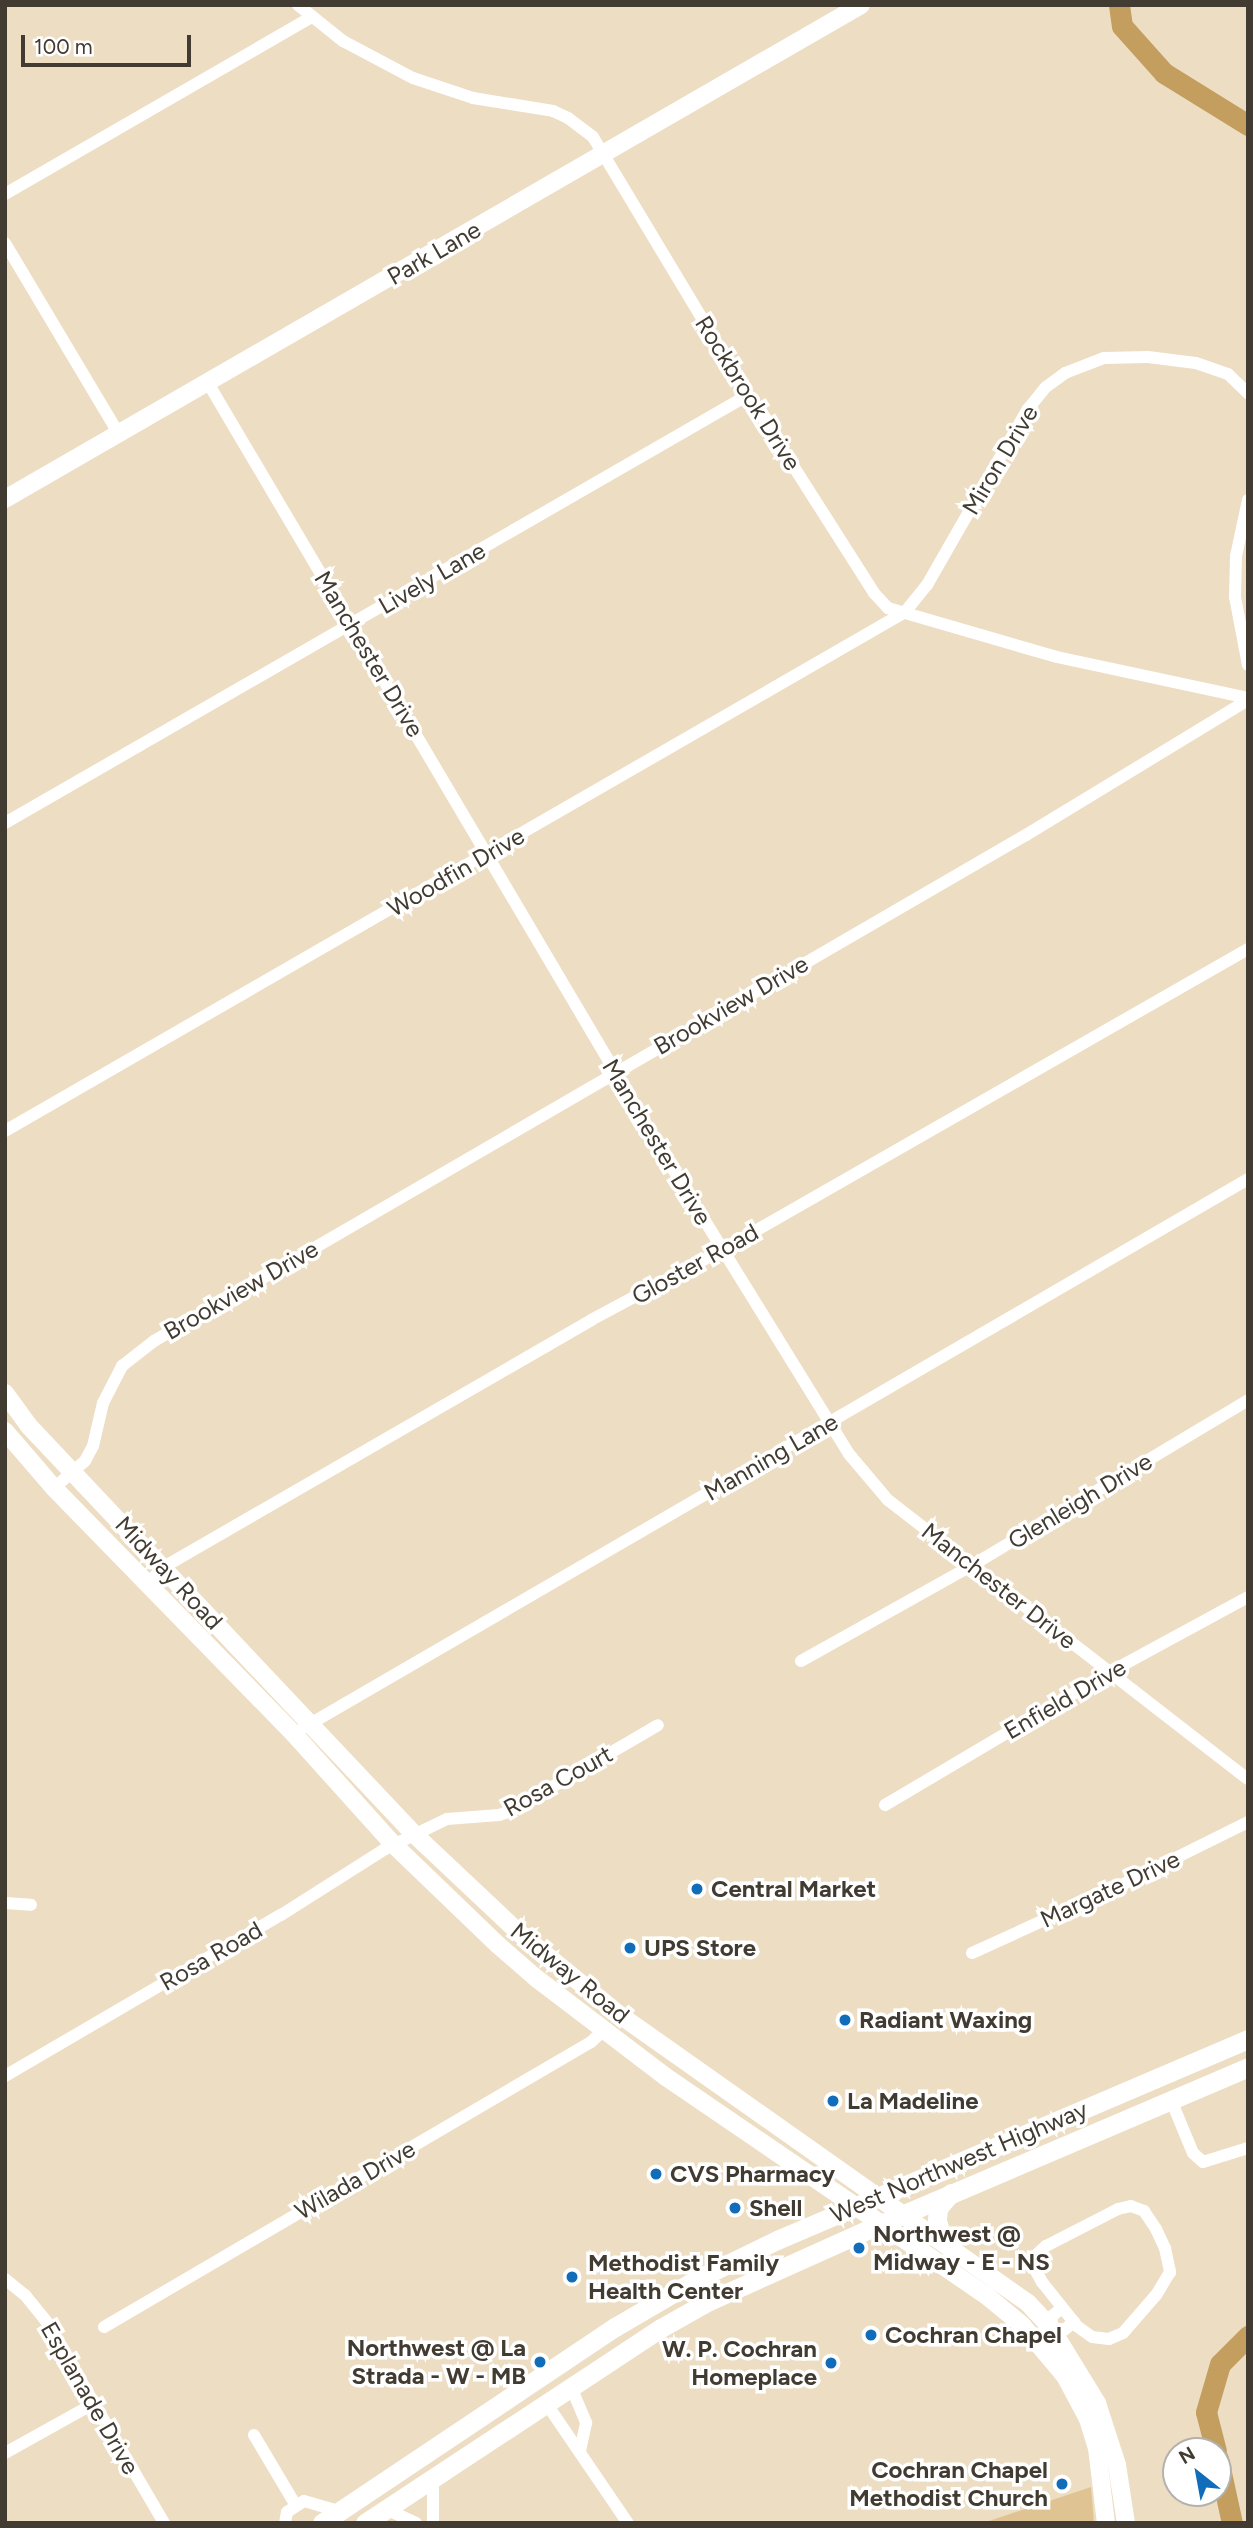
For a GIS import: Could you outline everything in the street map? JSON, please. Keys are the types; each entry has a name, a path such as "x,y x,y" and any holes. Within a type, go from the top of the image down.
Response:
{"main road":[{"name":"Park Lane","path":"5,499 861,5"},
{"name":"Midway Road","path":"5,1393 28,1424 74,1469 414,1834 518,1932 617,2013 1028,2303 1051,2328 1097,2403 1109,2432 1126,2523"},
{"name":"Midway Road","path":"5,1431 54,1488 146,1586 294,1734 394,1845 498,1945 603,2031 709,2108 857,2206 1006,2310 1036,2340 1065,2376 1092,2431 1106,2523"},
{"path":"603,2031 617,2013"},
{"name":"West Northwest Highway","path":"321,2523 644,2309 721,2266 1248,2039"},
{"name":"West Northwest Highway","path":"365,2523 595,2371 709,2301 951,2193 1248,2067"},
{"path":"709,2108 723,2088"},
{"path":"951,2193 938,2208 937,2220 939,2229 952,2248"},
{"path":"595,2371 607,2353 645,2322 644,2309"},
{"path":"1036,2340 1051,2328"},
{"path":"533,2383 546,2403"}],"street":[{"name":"Rockbrook Drive","path":"298,5 343,41 413,78 472,98 538,107 568,118 593,137 748,396 880,602 888,608 1057,657 1248,699"},
{"path":"5,194 312,18"},
{"path":"5,243 119,434"},
{"name":"Miron Drive","path":"905,612 927,584 1028,409 1046,387 1065,373 1104,358 1148,357 1196,363 1228,374 1248,393"},
{"name":"Manchester Drive","path":"208,383 828,1424 888,1500 1248,1779"},
{"name":"Lively Lane","path":"5,823 748,396"},
{"path":"1248,500 1236,556 1235,597 1248,665"},
{"name":"Woodfin Drive","path":"5,1130 905,612"},
{"name":"Brookview Drive","path":"54,1488 85,1461 93,1446 109,1387 122,1366 135,1353 1026,835 1248,699"},
{"name":"Gloster Road","path":"146,1586 163,1567 591,1320 722,1250 1248,949"},
{"name":"Manning Lane","path":"294,1734 1248,1179"},
{"name":"Glenleigh Drive","path":"801,1661 971,1566 1248,1400"},
{"name":"Enfield Drive","path":"885,1805 1110,1672 1248,1597"},
{"name":"Rosa Court","path":"414,1834 447,1819 499,1815 511,1811 658,1725"},
{"name":"Margate Drive","path":"972,1953 1116,1887 1248,1822"},
{"name":"Rosa Road","path":"5,2076 414,1834"},
{"path":"5,1903 32,1905"},
{"name":"Wilada Drive","path":"104,2327 580,2049 603,2031"},
{"path":"1171,2100 1193,2153 1203,2162 1248,2148"},
{"path":"1131,2206 1144,2211 1170,2263 1165,2283 1123,2333 1110,2339 1092,2337 1062,2308 1033,2266 1033,2258 1038,2251 1118,2209 1131,2206"},
{"name":"Esplanade Drive","path":"6,2280 25,2295 46,2320 164,2523"},
{"path":"1062,2308 1052,2316 1051,2328 1064,2330 1074,2322"},
{"path":"571,2387 586,2423 580,2451"},
{"path":"546,2403 628,2523"},
{"path":"5,2453 93,2404"},
{"path":"254,2435 295,2504"},
{"path":"433,2478 433,2523"},
{"path":"285,2523 287,2512 295,2504 304,2501 339,2511"},
{"path":"386,2509 416,2523"}],"shaded area":[{"path":"1091,2487 1094,2523 986,2523 986,2522"}],"waterway":[{"path":"1119,5 1122,26 1164,73 1248,125"},
{"path":"1212,2437 1206,2412 1220,2364 1248,2336"},
{"path":"1228,2507 1232,2523"}],"place":[{"name":"Central Market","path":"697,1889"},
{"name":"UPS Store","path":"630,1948"},
{"name":"Radiant Waxing","path":"845,2020"},
{"name":"La Madeline","path":"833,2101"},
{"name":"CVS Pharmacy","path":"656,2174"},
{"name":"Shell","path":"735,2208"},
{"name":"Northwest @ Midway - E - NS","path":"859,2248"},
{"name":"Methodist Family Health Center","path":"572,2277"},
{"name":"Cochran Chapel","path":"871,2335"},
{"name":"Northwest @ La Strada - W - MB","path":"540,2362"},
{"name":"W. P. Cochran Homeplace","path":"831,2363"},
{"name":"Cochran Chapel Methodist Church","path":"1062,2484"}]}
